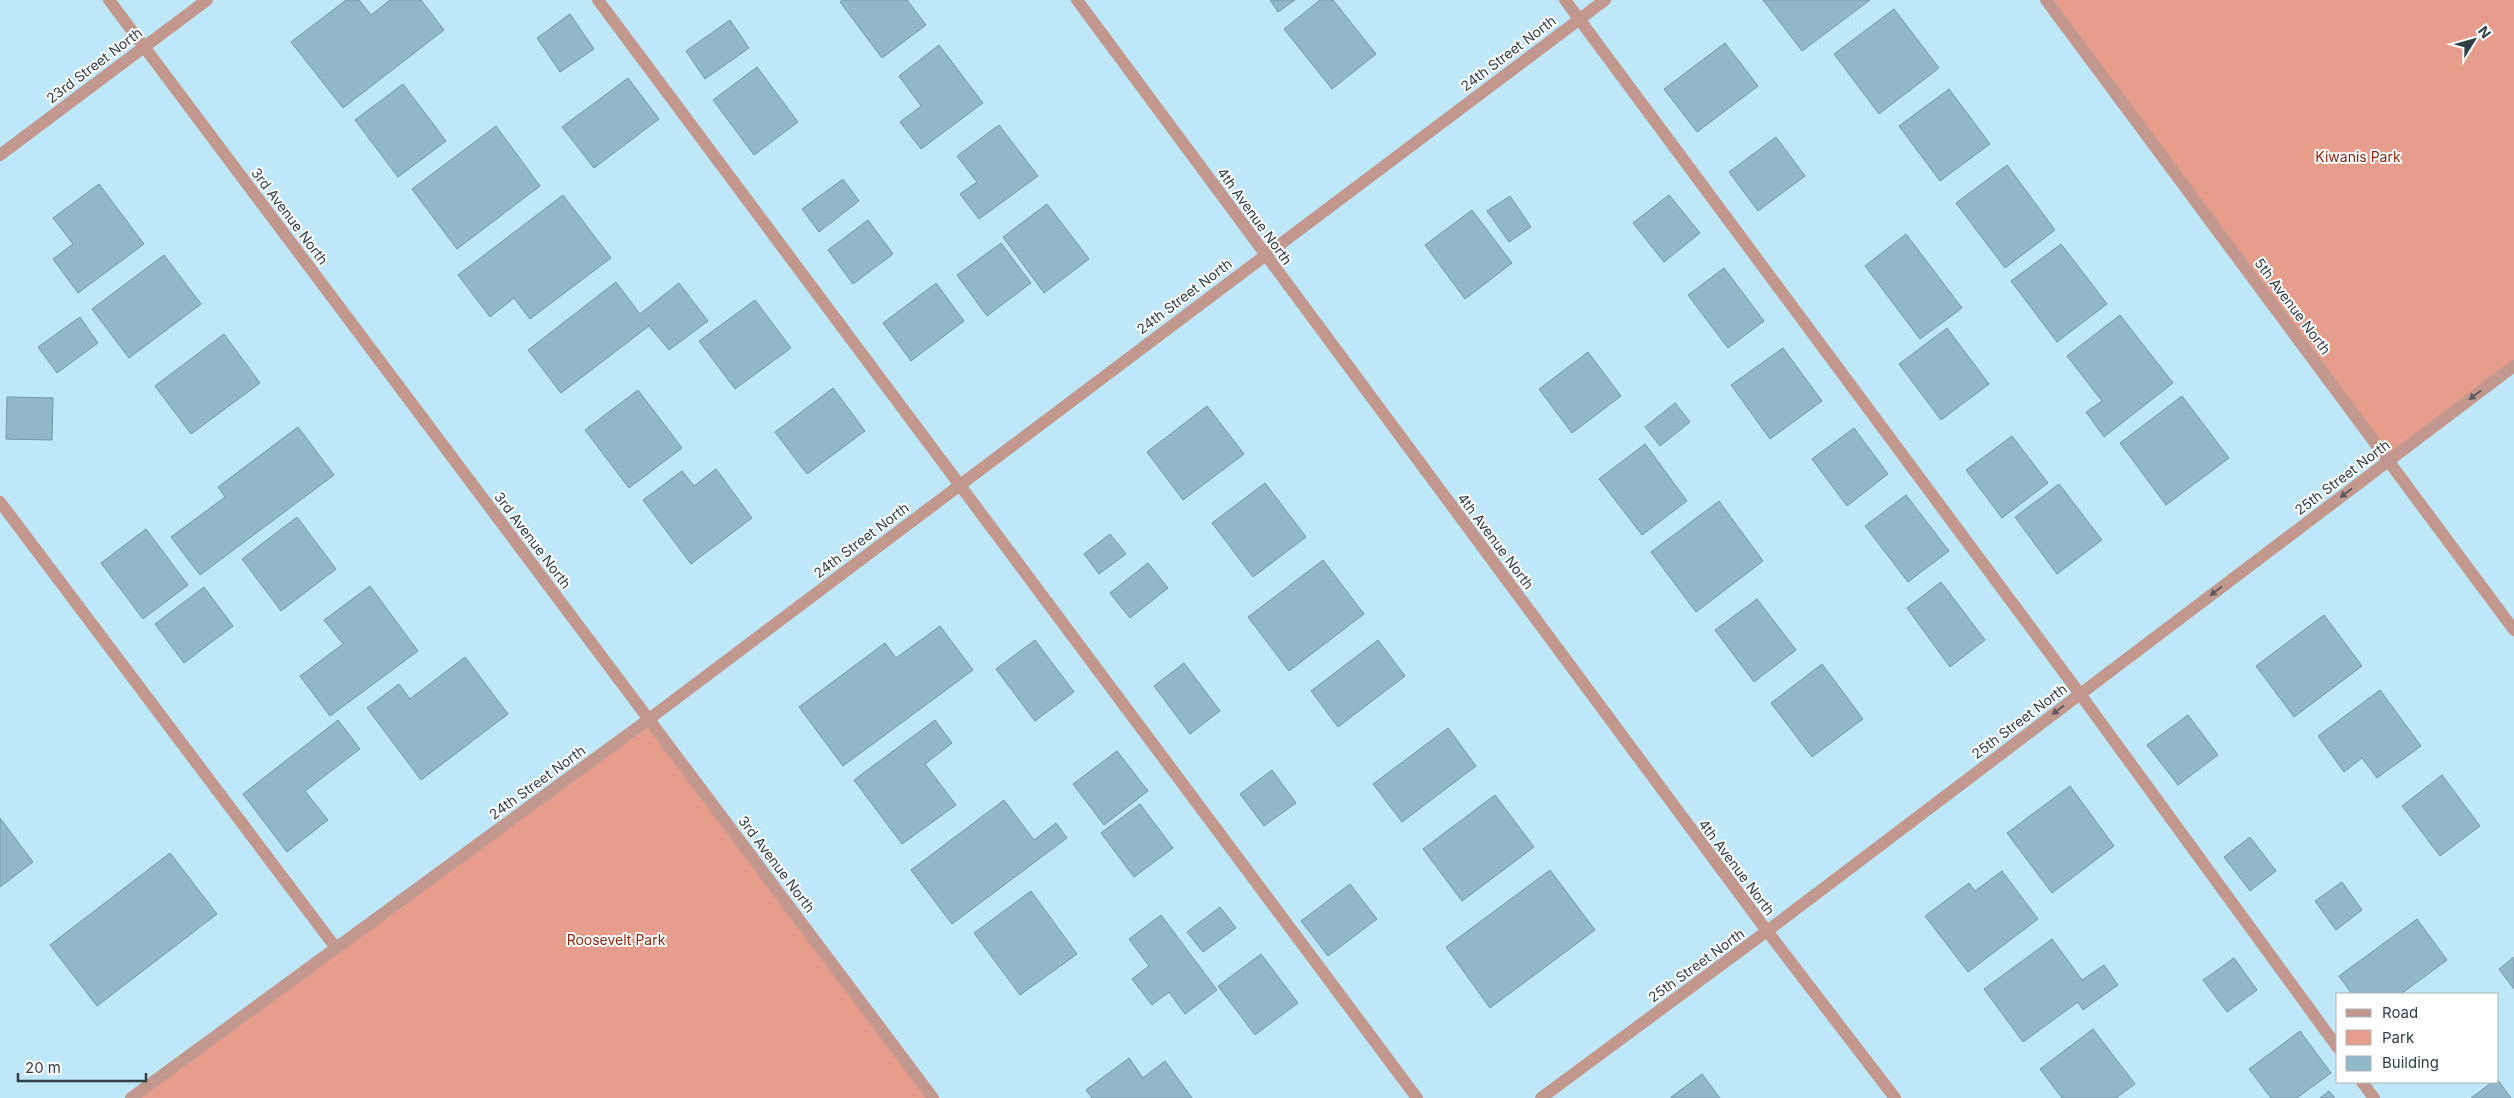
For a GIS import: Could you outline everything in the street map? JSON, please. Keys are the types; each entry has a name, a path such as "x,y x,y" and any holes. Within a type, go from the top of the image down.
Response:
{"street":[{"name":"3rd Avenue North","path":"109,0 933,1098"},
{"name":"23rd Street North","path":"0,155 207,0"},
{"path":"598,0 1416,1098"},
{"name":"4th Avenue North","path":"1077,0 1767,931 1895,1098"},
{"path":"1565,0 2080,694 2336,1045"},
{"name":"24th Street North","path":"131,1098 649,719 1264,254 1605,0"},
{"name":"5th Avenue North","path":"2046,0 2390,460 2514,630"},
{"name":"25th Street North","path":"1541,1098 1767,931 2514,366"},
{"path":"0,502 336,948"},
{"path":"2363,1083 2374,1098"}],"green space":[{"name":"Kiwanis Park","path":"2047,0 2514,0 2514,366 2390,460"},
{"name":"Roosevelt Park","path":"649,719 933,1098 131,1098"}],"building":[{"path":"346,0 359,0 371,15 390,0 421,0 444,30 343,108 291,42"},
{"path":"842,0 907,0 926,25 882,58 840,2"},
{"path":"1270,0 1295,0 1278,12"},
{"path":"1320,0 1333,0 1376,54 1332,89 1284,29"},
{"path":"1763,0 1870,0 1802,51"},
{"path":"1894,9 1939,68 1879,114 1834,54"},
{"path":"570,14 594,49 560,72 537,38"},
{"path":"730,20 749,48 705,79 686,51"},
{"path":"1725,43 1758,86 1697,132 1664,89"},
{"path":"939,45 983,103 921,149 900,122 921,106 899,76"},
{"path":"757,67 798,122 754,155 713,100"},
{"path":"628,78 659,119 594,168 562,127"},
{"path":"403,84 446,141 398,177 355,120"},
{"path":"1949,89 1990,144 1940,181 1899,126"},
{"path":"999,125 1038,176 979,219 960,194 977,182 957,156"},
{"path":"496,126 540,186 457,249 412,189"},
{"path":"1776,137 1805,176 1758,211 1729,172"},
{"path":"2007,165 2055,230 2005,268 1956,203"},
{"path":"843,179 859,201 819,232 802,209"},
{"path":"99,184 144,244 78,293 53,259 73,244 53,218"},
{"path":"563,195 611,258 530,319 514,298 490,317 458,275"},
{"path":"1669,195 1700,233 1664,262 1633,223"},
{"path":"1510,196 1531,227 1509,242 1487,211"},
{"path":"1047,204 1089,259 1044,293 1003,237"},
{"path":"1472,210 1512,263 1465,299 1425,245"},
{"path":"868,220 893,254 853,284 828,250"},
{"path":"1906,234 1962,308 1920,339 1865,266"},
{"path":"1001,243 1031,283 987,316 957,275"},
{"path":"2061,244 2107,304 2057,342 2011,281"},
{"path":"164,255 201,304 129,358 92,309"},
{"path":"1724,268 1764,321 1728,348 1688,295"},
{"path":"616,282 640,314 679,283 708,321 669,350 649,326 561,393 528,350"},
{"path":"936,283 964,321 911,361 883,323"},
{"path":"755,300 791,348 735,389 699,341"},
{"path":"2120,315 2173,383 2104,437 2086,412 2102,401 2067,356"},
{"path":"80,317 98,343 57,373 38,347"},
{"path":"1947,328 1989,384 1941,420 1899,364"},
{"path":"224,334 260,383 191,434 155,386"},
{"path":"1783,348 1822,401 1770,439 1731,385"},
{"path":"1588,352 1621,396 1572,433 1539,389"},
{"path":"833,388 865,431 807,474 775,432"},
{"path":"638,390 682,448 629,488 585,430"},
{"path":"2182,396 2229,458 2166,505 2120,443"},
{"path":"7,397 53,398 52,440 6,439"},
{"path":"1675,403 1690,422 1660,446 1645,427"},
{"path":"1207,406 1244,454 1183,500 1147,452"},
{"path":"298,427 334,475 200,575 171,537 225,497 218,487"},
{"path":"1854,428 1888,474 1847,506 1812,459"},
{"path":"2012,436 2048,483 2002,518 1966,470"},
{"path":"1645,444 1687,501 1642,535 1599,479"},
{"path":"716,469 752,518 691,564 643,500 682,471 694,486"},
{"path":"1265,483 1306,537 1253,577 1212,523"},
{"path":"2059,484 2102,540 2057,574 2015,517"},
{"path":"1906,495 1949,551 1908,582 1865,526"},
{"path":"1719,501 1763,561 1696,612 1651,552"},
{"path":"297,517 336,569 281,611 242,559"},
{"path":"146,529 188,585 143,619 101,563"},
{"path":"1110,534 1126,554 1099,574 1084,554"},
{"path":"1323,560 1364,614 1289,671 1248,617"},
{"path":"1148,563 1168,588 1130,618 1110,593"},
{"path":"1941,582 1985,640 1950,667 1907,608"},
{"path":"370,586 418,651 330,716 300,676 343,644 324,620"},
{"path":"204,587 233,626 184,663 155,624"},
{"path":"1757,599 1796,650 1754,682 1715,630"},
{"path":"2324,615 2362,666 2294,717 2256,666"},
{"path":"940,626 973,670 843,766 799,707 885,643 896,658"},
{"path":"1035,640 1074,692 1035,721 996,669"},
{"path":"1378,640 1405,676 1338,727 1311,691"},
{"path":"465,657 508,714 421,780 367,708 399,684 410,699"},
{"path":"1184,663 1220,711 1190,734 1154,686"},
{"path":"1822,664 1863,719 1812,757 1771,703"},
{"path":"2380,690 2421,746 2377,778 2362,758 2344,772 2318,736"},
{"path":"2188,715 2218,755 2178,785 2147,745"},
{"path":"338,720 360,749 305,791 328,820 287,852 243,794"},
{"path":"935,720 952,743 925,764 956,805 902,844 854,780"},
{"path":"1448,728 1476,766 1402,822 1373,784"},
{"path":"1117,751 1148,791 1104,825 1073,784"},
{"path":"1272,770 1296,803 1264,826 1240,794"},
{"path":"2442,775 2480,826 2440,856 2402,806"},
{"path":"2070,786 2114,846 2052,893 2007,833"},
{"path":"1495,795 1534,847 1462,901 1423,849"},
{"path":"1004,800 1034,840 1056,823 1067,838 952,924 911,870"},
{"path":"1140,804 1173,848 1134,877 1101,833"},
{"path":"0,818 33,862 0,887"},
{"path":"2250,837 2276,871 2250,891 2224,857"},
{"path":"170,853 217,914 97,1006 50,945"},
{"path":"1550,870 1595,930 1490,1008 1446,947"},
{"path":"2002,871 2038,919 1968,972 1925,916 1969,883 1975,891"},
{"path":"2342,882 2362,910 2336,930 2315,901"},
{"path":"1350,884 1377,919 1328,956 1301,921"},
{"path":"1031,891 1077,954 1020,995 974,933"},
{"path":"1220,907 1236,928 1203,952 1187,932"},
{"path":"1161,915 1217,990 1185,1014 1169,992 1152,1005 1132,979 1149,966 1129,939"},
{"path":"2417,919 2447,960 2402,993 2351,993 2339,976"},
{"path":"2052,939 2082,980 2104,965 2118,985 2083,1010 2078,1002 2023,1042 1984,989"},
{"path":"1261,954 1298,1003 1255,1035 1218,986"},
{"path":"2514,957 2514,989 2499,969"},
{"path":"2234,958 2257,990 2227,1012 2203,980"},
{"path":"2093,1029 2135,1084 2116,1098 2062,1098 2040,1069"},
{"path":"2300,1031 2331,1073 2297,1098 2271,1098 2249,1069"},
{"path":"1129,1058 1143,1078 1165,1061 1192,1098 1092,1098 1086,1090"},
{"path":"1702,1074 1720,1098 1670,1098"},
{"path":"2499,1081 2511,1098 2471,1098 2491,1083 2499,1083"},
{"path":"2329,1091 2335,1098 2320,1098"}]}
